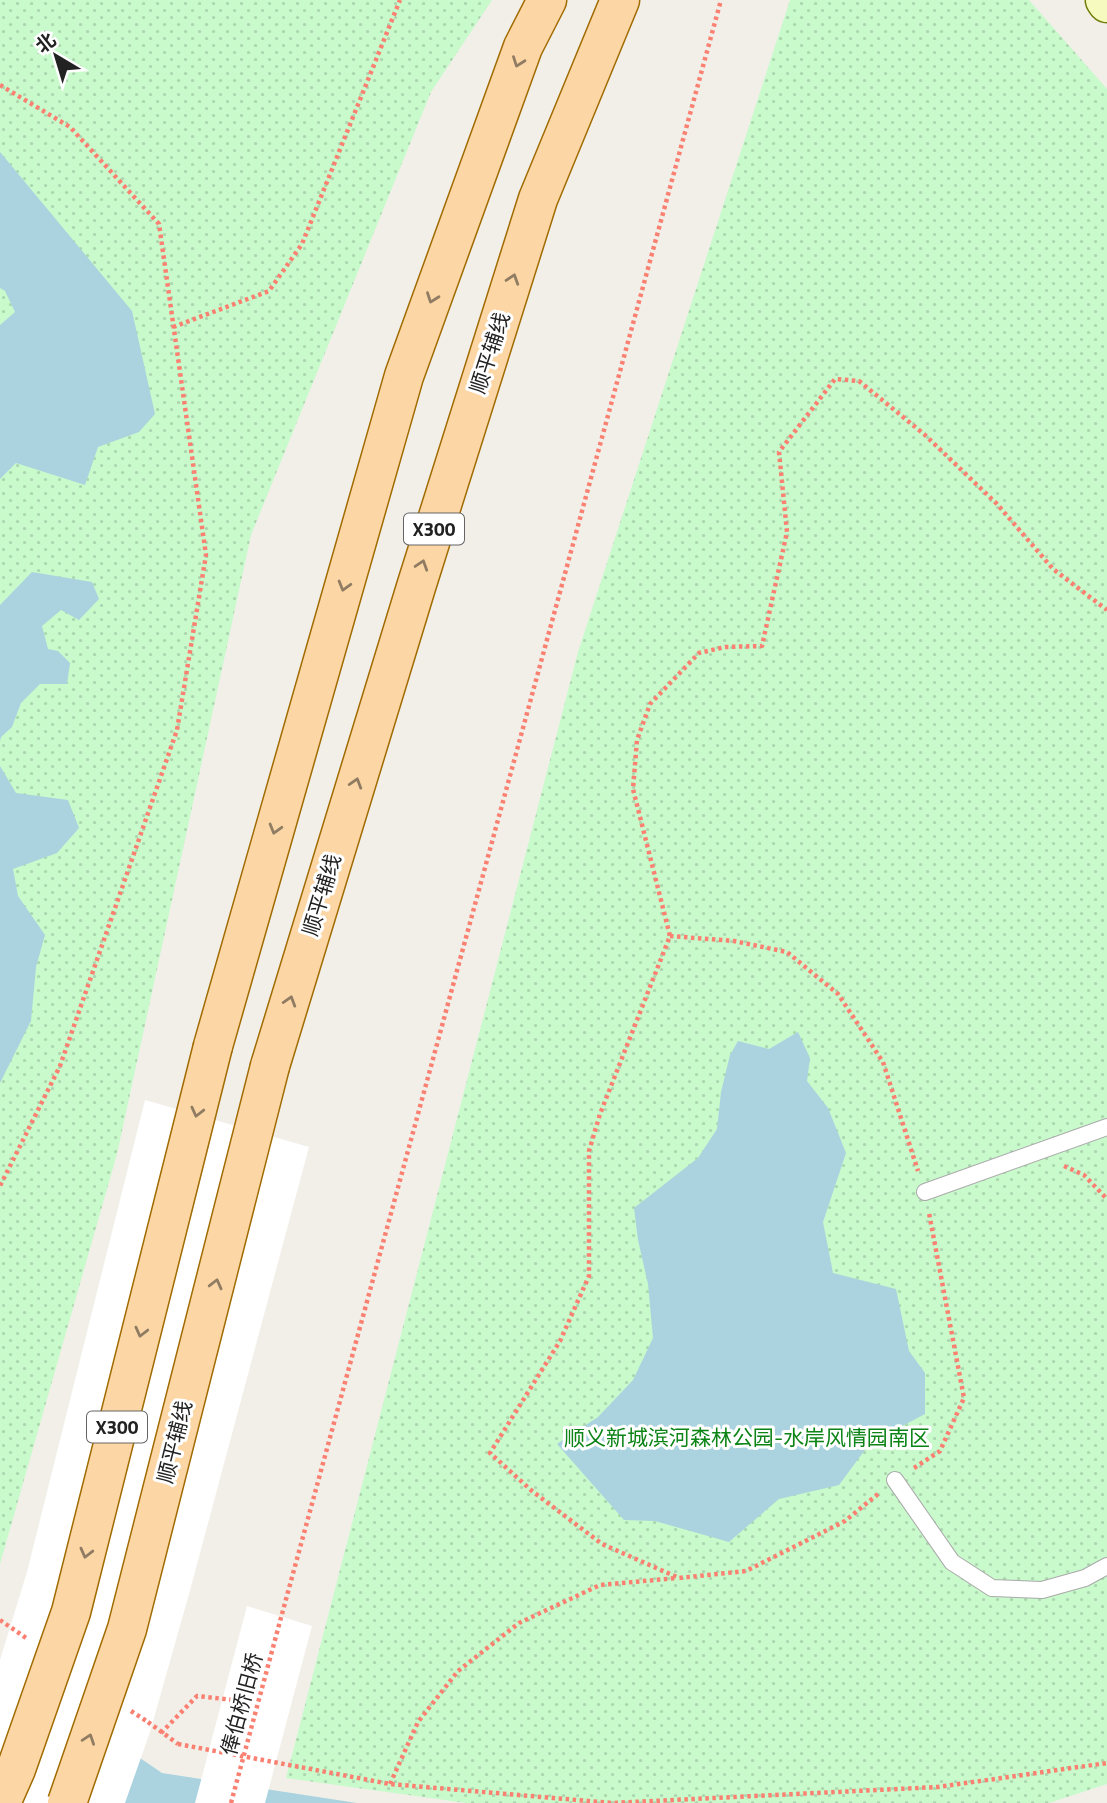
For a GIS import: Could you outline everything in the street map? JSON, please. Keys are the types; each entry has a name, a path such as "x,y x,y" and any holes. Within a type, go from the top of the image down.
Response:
{"main road":[{"name":"X300","path":"1,1803 16,1769 71,1612 213,1046 404,376 523,47 547,0"},
{"name":"顺平辅线","path":"67,1803 127,1629 270,1066 416,587 538,199 620,0"}],"lane":[{"path":"925,1192 1107,1127"},
{"path":"895,1480 953,1562 992,1588 1042,1590 1084,1578 1107,1566"}],"path":[{"path":"173,327 269,290 302,244 400,0"},
{"name":"俸伯桥旧桥","path":"232,1803 721,0"},
{"path":"0,85 71,127 159,224 205,555 177,730 60,1066 0,1186"},
{"path":"679,1578 602,1544 532,1490 490,1453 560,1341 589,1276 589,1151 600,1114 670,936 634,789 636,740 650,704 699,653 725,647 762,646 787,532 779,452 835,379 859,381 925,435 997,503 1053,569 1107,610"},
{"path":"390,1784 418,1721 458,1671 519,1623 600,1585 746,1571 845,1521 895,1480 940,1451 964,1398 925,1192 883,1062 838,994 787,952 734,940 670,936"},
{"path":"1035,1153 1084,1175 1107,1199"},
{"path":"161,1733 197,1696 252,1702"},
{"path":"148,1722 178,1744 390,1784 612,1803 938,1787 1107,1763"}],"green space":[{"path":"0,0 492,0 431,92 251,535 117,1154 0,1564"},
{"name":"顺义新城滨河森林公园-水岸风情园南区","path":"790,0 1029,0 1107,89 1107,1784 1049,1803 466,1803 286,1778 578,652"}],"water":[{"path":"0,152 132,311 155,414 139,432 98,447 85,485 16,463 0,479 0,325 15,312 5,291 0,288"},
{"path":"32,572 92,582 99,599 79,620 61,610 42,626 48,649 58,651 70,663 67,684 40,684 21,703 12,727 0,741 0,605"},
{"path":"0,766 16,793 68,800 79,828 57,853 13,869 18,896 45,935 36,967 31,1021 0,1083"},
{"path":"798,1032 810,1058 807,1081 828,1108 846,1153 823,1222 833,1273 896,1289 909,1351 925,1373 925,1414 870,1443 839,1485 779,1499 729,1542 655,1521 624,1520 557,1444 598,1417 633,1380 653,1338 648,1284 634,1208 698,1158 717,1129 721,1092 730,1055 738,1041 769,1049"},
{"path":"0,1663 162,1773 357,1803 0,1803"}],"pier":[{"path":"145,1100 309,1147 189,1594 150,1732 125,1803 0,1803 0,1660 27,1572"},
{"path":"247,1606 312,1626 265,1803 195,1803"}]}
